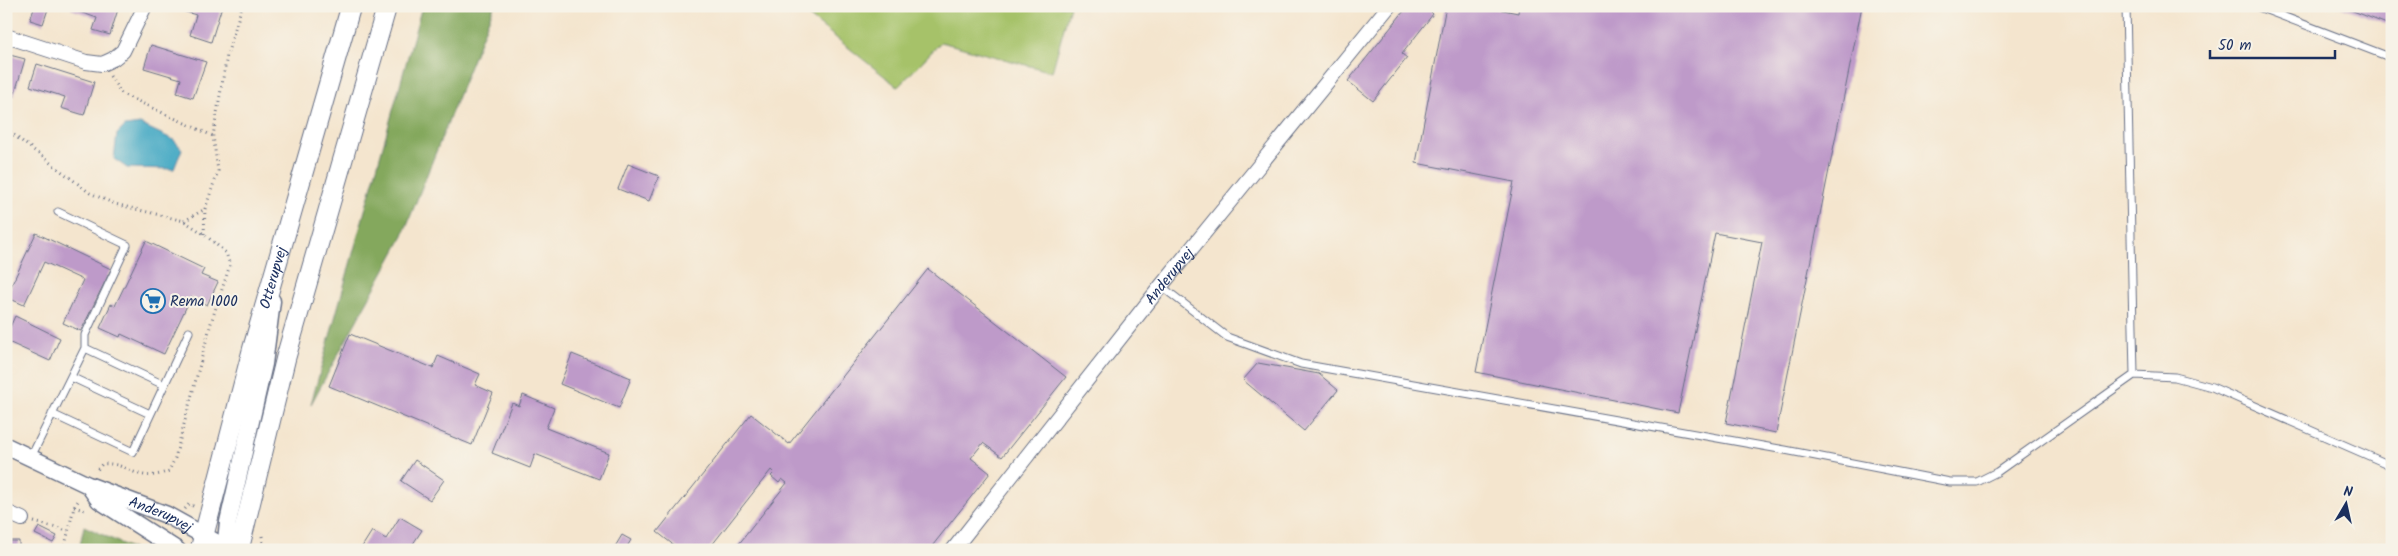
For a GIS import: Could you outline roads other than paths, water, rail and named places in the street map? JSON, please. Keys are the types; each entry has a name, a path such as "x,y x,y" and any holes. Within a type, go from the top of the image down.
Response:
{"main road":[{"name":"Otterupvej","path":"204,544 253,347 351,6"},
{"path":"230,549 387,6"}],"street":[{"path":"6,36 86,62 102,64 113,59 123,51 145,6"},
{"name":"Anderupvej","path":"953,550 1161,286 1389,6"},
{"path":"230,549 228,522 264,364 277,266"},
{"name":"Anderupvej","path":"6,446 91,479 167,515 204,544 230,549"},
{"name":"Anderupvej","path":"91,479 99,500 177,550"},
{"path":"6,512 22,518"}],"lane":[{"path":"2126,6 2134,375"},
{"path":"2256,6 2392,58"},
{"path":"31,457 85,348 85,336 126,245 58,212"},
{"path":"1161,286 1227,337 1302,364 1785,450 1950,482 1977,482 1997,472 2134,375 2175,377 2212,387 2392,466"},
{"path":"52,414 133,452 189,332"},
{"path":"85,348 164,385"},
{"path":"71,377 150,414"}],"water":[{"path":"140,124 174,140 182,149 174,169 127,168 114,159 117,134 125,126"}],"place":[{"name":"Rema 1000","path":"153,301"}]}
